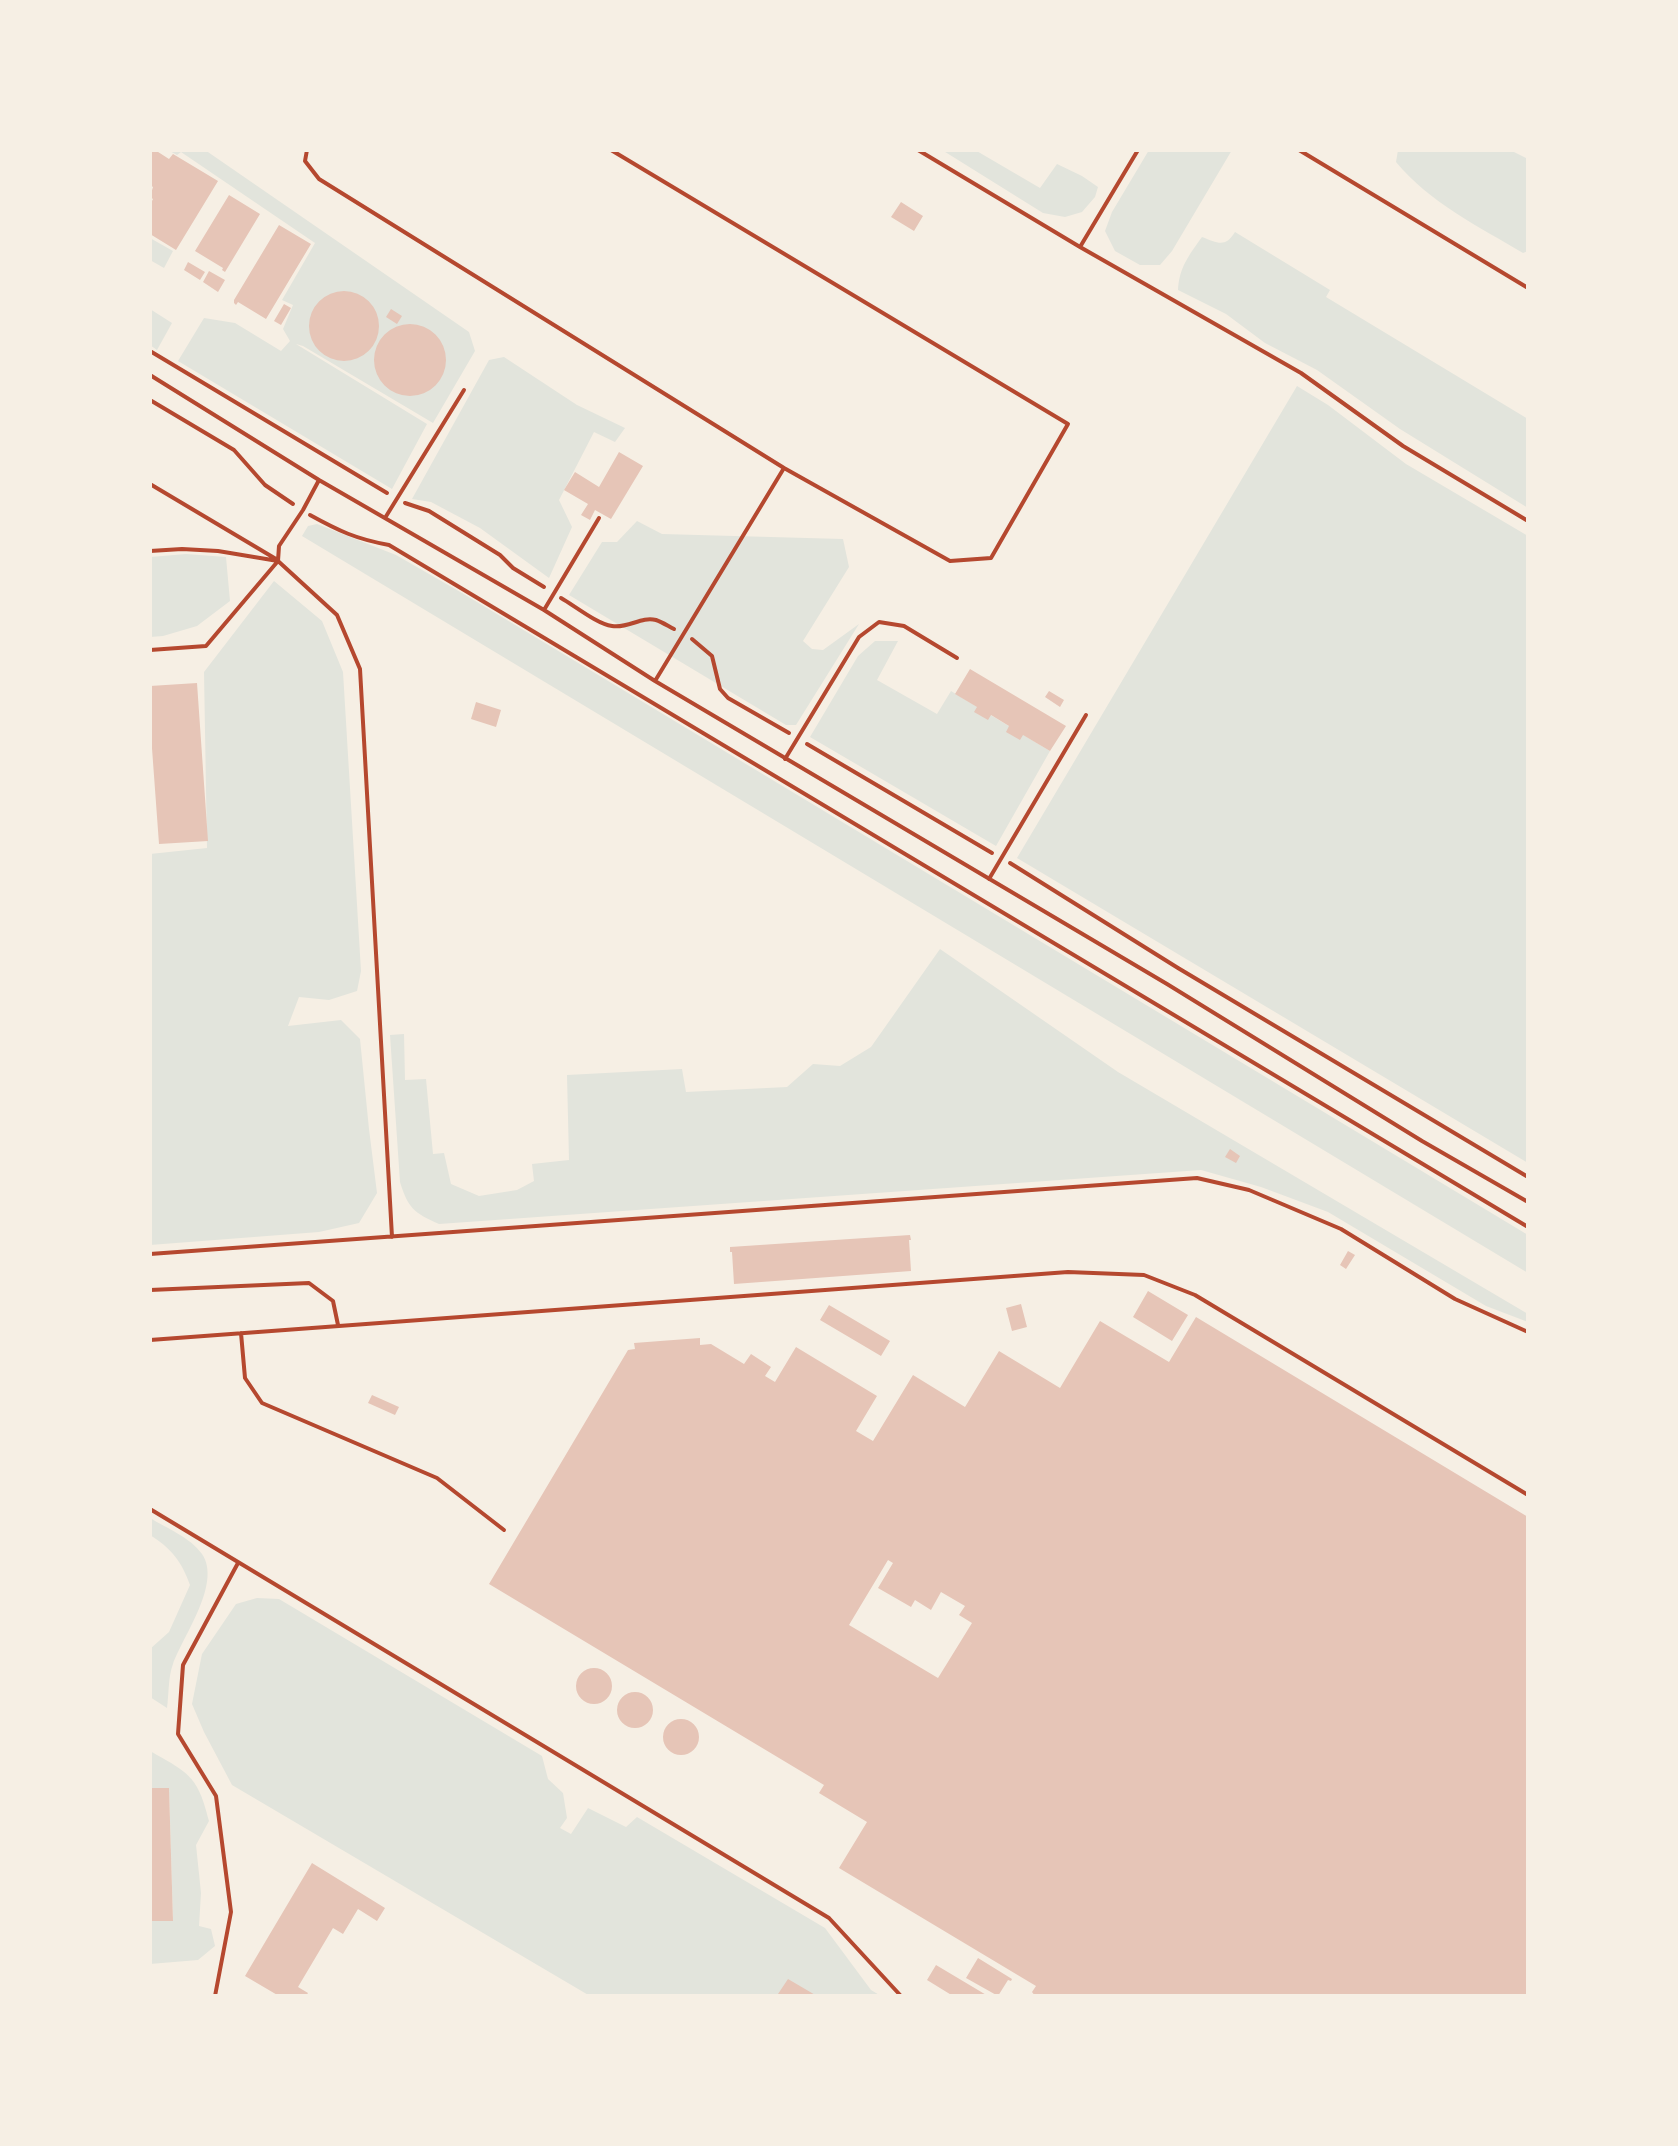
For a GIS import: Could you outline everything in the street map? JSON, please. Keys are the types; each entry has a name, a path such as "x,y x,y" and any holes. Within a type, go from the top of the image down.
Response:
{"lane":[{"path":"307,150 305,161 319,179 784,468 950,561 991,558 1068,424 611,150"},
{"path":"918,150 1301,373 1403,446 1528,521"},
{"path":"1080,247 1138,150"},
{"path":"1299,150 1528,288"},
{"path":"150,375 319,480 544,610 655,681 1528,1202"},
{"path":"385,518 464,390"},
{"path":"655,681 784,468"},
{"path":"150,650 206,646 278,561 279,546 319,480"},
{"path":"150,484 278,561 337,615 360,669 392,1237"},
{"path":"544,610 599,518"},
{"path":"150,551 218,551 278,561"},
{"path":"785,759 859,637 879,622 904,626 957,658"},
{"path":"989,879 1086,715"},
{"path":"150,1254 1197,1178 1249,1190 1341,1229 1455,1299 1528,1332"},
{"path":"150,1340 1068,1272 1144,1275 1195,1295 1528,1495"},
{"path":"150,1290 309,1283 333,1301 338,1326"},
{"path":"241,1333 245,1378 262,1403 437,1478 504,1530"},
{"path":"150,1509 829,1918 901,1996"},
{"path":"215,1996 231,1912 216,1796 178,1734 183,1665 238,1563"}],"path":[{"path":"150,351 409,506 441,518 500,555 513,568 553,594 605,624 614,627 639,620 656,620 682,634 712,656 720,689 728,698 1002,858 1178,968 1528,1177"},
{"path":"150,400 234,450 265,485 303,510 344,534 389,545 1528,1227"}],"shaded area":[{"path":"168,150 205,150 469,332 475,351 433,423 296,344 427,424 392,489 178,361 204,318 235,323 281,351 290,341 283,329 293,305 282,300 315,243 181,152 177,155"},
{"path":"942,150 975,150 1040,188 1057,164 1098,187 1095,197 1082,212 1065,217 1043,213"},
{"path":"1149,150 1232,150 1172,251 1160,265 1140,265 1115,251 1105,231 1112,212"},
{"path":"1398,150 1510,150 1528,159 1528,251 1523,253 1439,202 1396,162"},
{"path":"1235,232 1330,290 1326,297 1528,419 1528,508 1400,429 1317,370 1265,343 1226,314 1178,290 1183,268 1202,237 1221,243"},
{"path":"150,238 173,251 164,268 150,260"},
{"path":"150,309 172,323 157,350 150,345"},
{"path":"504,357 577,405 625,428 615,442 594,432 559,500 572,527 549,578 480,528 431,502 412,499 489,360"},
{"path":"1297,386 1328,405 1406,464 1528,536 1528,1163 1017,858"},
{"path":"637,521 662,534 843,539 849,567 803,641 812,649 823,650 859,624 796,725 786,725 569,595 602,542 617,542"},
{"path":"317,524 396,555 462,593 1528,1235 1528,1273 302,536 308,526"},
{"path":"186,554 226,557 230,601 197,626 150,637 150,557"},
{"path":"274,581 322,621 343,672 361,971 357,991 329,1000 299,997 288,1026 341,1020 360,1039 377,1193 359,1223 319,1232 150,1245 150,854 207,848 204,672"},
{"path":"875,641 898,641 877,680 937,714 951,691 1050,751 996,846 810,737 858,656"},
{"path":"940,949 1118,1072 1528,1314 1528,1322 1486,1306 1328,1212 1261,1187 1201,1170 439,1224 418,1213 406,1198 400,1182 390,1035 404,1034 405,1080 426,1079 433,1154 444,1153 451,1184 479,1196 517,1190 534,1181 532,1164 569,1160 567,1075 682,1069 686,1092 787,1087 813,1064 840,1066 871,1047"},
{"path":"150,1518 191,1543 202,1554 207,1566 199,1609 171,1669 167,1708 150,1697 150,1649 169,1632 190,1585 175,1556 150,1535"},
{"path":"257,1598 279,1599 542,1756 548,1779 563,1793 567,1818 560,1828 571,1834 588,1808 626,1827 637,1817 825,1928 871,1990 881,1996 590,1996 232,1785 192,1704 202,1654 236,1604"},
{"path":"150,1751 190,1777 201,1794 209,1821 196,1845 201,1893 199,1926 211,1929 215,1946 198,1960 150,1964 150,1921 173,1920 169,1788 150,1788"}],"building":[{"path":"150,150 169,159 173,154 218,181 176,250 150,234 153,187 150,185"},
{"path":"229,195 260,214 225,272 195,251"},
{"path":"901,202 923,216 914,231 891,217"},
{"path":"279,225 311,244 266,319 238,302 236,305 234,300"},
{"path":"188,262 205,272 200,280 184,270"},
{"path":"209,271 225,280 218,292 203,282"},
{"path":"344,291 369,301 379,326 369,351 344,361 319,351 309,326 319,301"},
{"path":"284,304 291,308 281,325 274,321"},
{"path":"391,309 402,316 397,324 386,317"},
{"path":"417,324 436,334 444,346 444,374 436,386 424,394 403,396 384,386 376,374 374,353 384,334 396,326"},
{"path":"619,452 643,466 611,519 595,510 590,520 581,515 588,504 564,490 575,472 599,487"},
{"path":"970,669 1066,726 1050,751 1023,735 1020,740 1006,732 1009,726 991,715 988,720 974,712 977,707 955,694"},
{"path":"197,683 208,841 159,844 150,686"},
{"path":"1049,691 1064,700 1060,707 1045,697"},
{"path":"476,702 501,710 496,727 471,719"},
{"path":"1230,1149 1240,1156 1236,1163 1225,1157"},
{"path":"910,1235 911,1271 734,1284 730,1247"},
{"path":"1348,1251 1355,1255 1346,1269 1340,1265"},
{"path":"1148,1291 1188,1315 1172,1341 1133,1317"},
{"path":"1021,1304 1027,1327 1012,1331 1006,1308"},
{"path":"829,1305 890,1341 881,1356 820,1320"},
{"path":"1196,1317 1528,1517 1528,1996 1035,1996 1032,1992 1036,1986 839,1868 867,1822 819,1793 824,1785 489,1584 628,1350 635,1349 634,1343 700,1338 700,1345 711,1344 744,1364 751,1354 771,1367 765,1376 775,1382 796,1347 877,1396 856,1431 873,1441 913,1375 965,1407 999,1351 1060,1388 1100,1321 1169,1362","holes":["888,1560 893,1563 878,1588 911,1607 915,1600 931,1610 941,1592 965,1606 959,1615 972,1623 938,1678 849,1625"]},
{"path":"372,1395 399,1407 395,1415 368,1403"},
{"path":"594,1668 607,1673 612,1686 607,1699 594,1704 581,1699 576,1686 581,1673"},
{"path":"635,1692 648,1697 653,1710 648,1723 635,1728 622,1723 617,1710 622,1697"},
{"path":"681,1719 694,1724 699,1737 694,1750 681,1755 668,1750 663,1737 668,1724"},
{"path":"150,1788 169,1788 173,1921 150,1921"},
{"path":"312,1863 385,1908 377,1921 358,1909 343,1934 333,1928 298,1987 308,1993 306,1996 279,1996 245,1976"},
{"path":"978,1958 1012,1979 1008,1980 998,1996 966,1978"},
{"path":"936,1965 988,1996 953,1996 927,1980"},
{"path":"788,1979 817,1996 781,1996 778,1994"}]}
